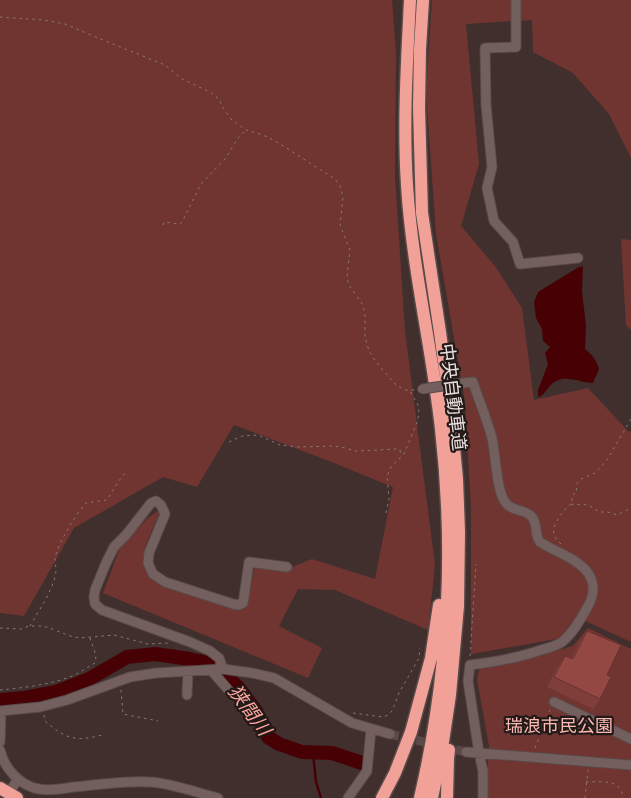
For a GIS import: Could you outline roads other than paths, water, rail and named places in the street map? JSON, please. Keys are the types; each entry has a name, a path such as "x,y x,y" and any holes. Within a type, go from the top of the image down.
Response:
{"highway":[{"name":"中央自動車道","path":"410,0 405,118 407,186 412,235 441,429 449,559 446,619 437,706 420,798"},
{"name":"中央自動車道","path":"424,0 420,49 419,108 422,213 450,405 457,480 459,532 458,606 450,695 432,798"},
{"path":"382,798 395,773 411,732 432,658 439,612 442,538 440,476 444,468"},
{"path":"447,798 448,758 460,667 461,649 458,606"}],"street":[{"path":"516,0 516,47 484,48 486,105 492,167 487,188 494,221 513,242 520,264 578,258"},
{"path":"422,389 473,382 489,429 500,487 506,503 513,509 533,517 537,538 540,542 580,565 587,571 594,586 589,605 574,629 557,645 514,658 470,664 468,681 483,771 483,798"},
{"path":"223,669 219,658 210,651 102,610 95,604 95,590 114,547 151,503 156,501 161,505 165,514 149,553 148,563 153,574 165,582 239,605 243,603 249,562 287,567"},
{"path":"0,742 0,711 43,706 67,700 130,677 156,673 223,669 274,678 352,723 390,734"},
{"path":"187,695 191,670"},
{"path":"211,670 231,693"},
{"path":"554,702 631,739"},
{"path":"348,798 367,771 371,730"},
{"path":"0,750 8,770 18,779 38,789 152,782 218,798"},
{"path":"466,752 524,761 631,765"},
{"path":"10,791 18,779"}],"waterway":[{"name":"狭間川","path":"0,700 56,692 89,679 127,657 155,654 183,658 204,662 239,688 256,711 268,737 279,744 302,752 332,753 362,763"},
{"path":"313,753 316,782 321,798"}],"tunnel":[{"path":"390,734 466,752"}],"park label":[{"name":"瑞浪市民公園","path":"559,726"}]}
